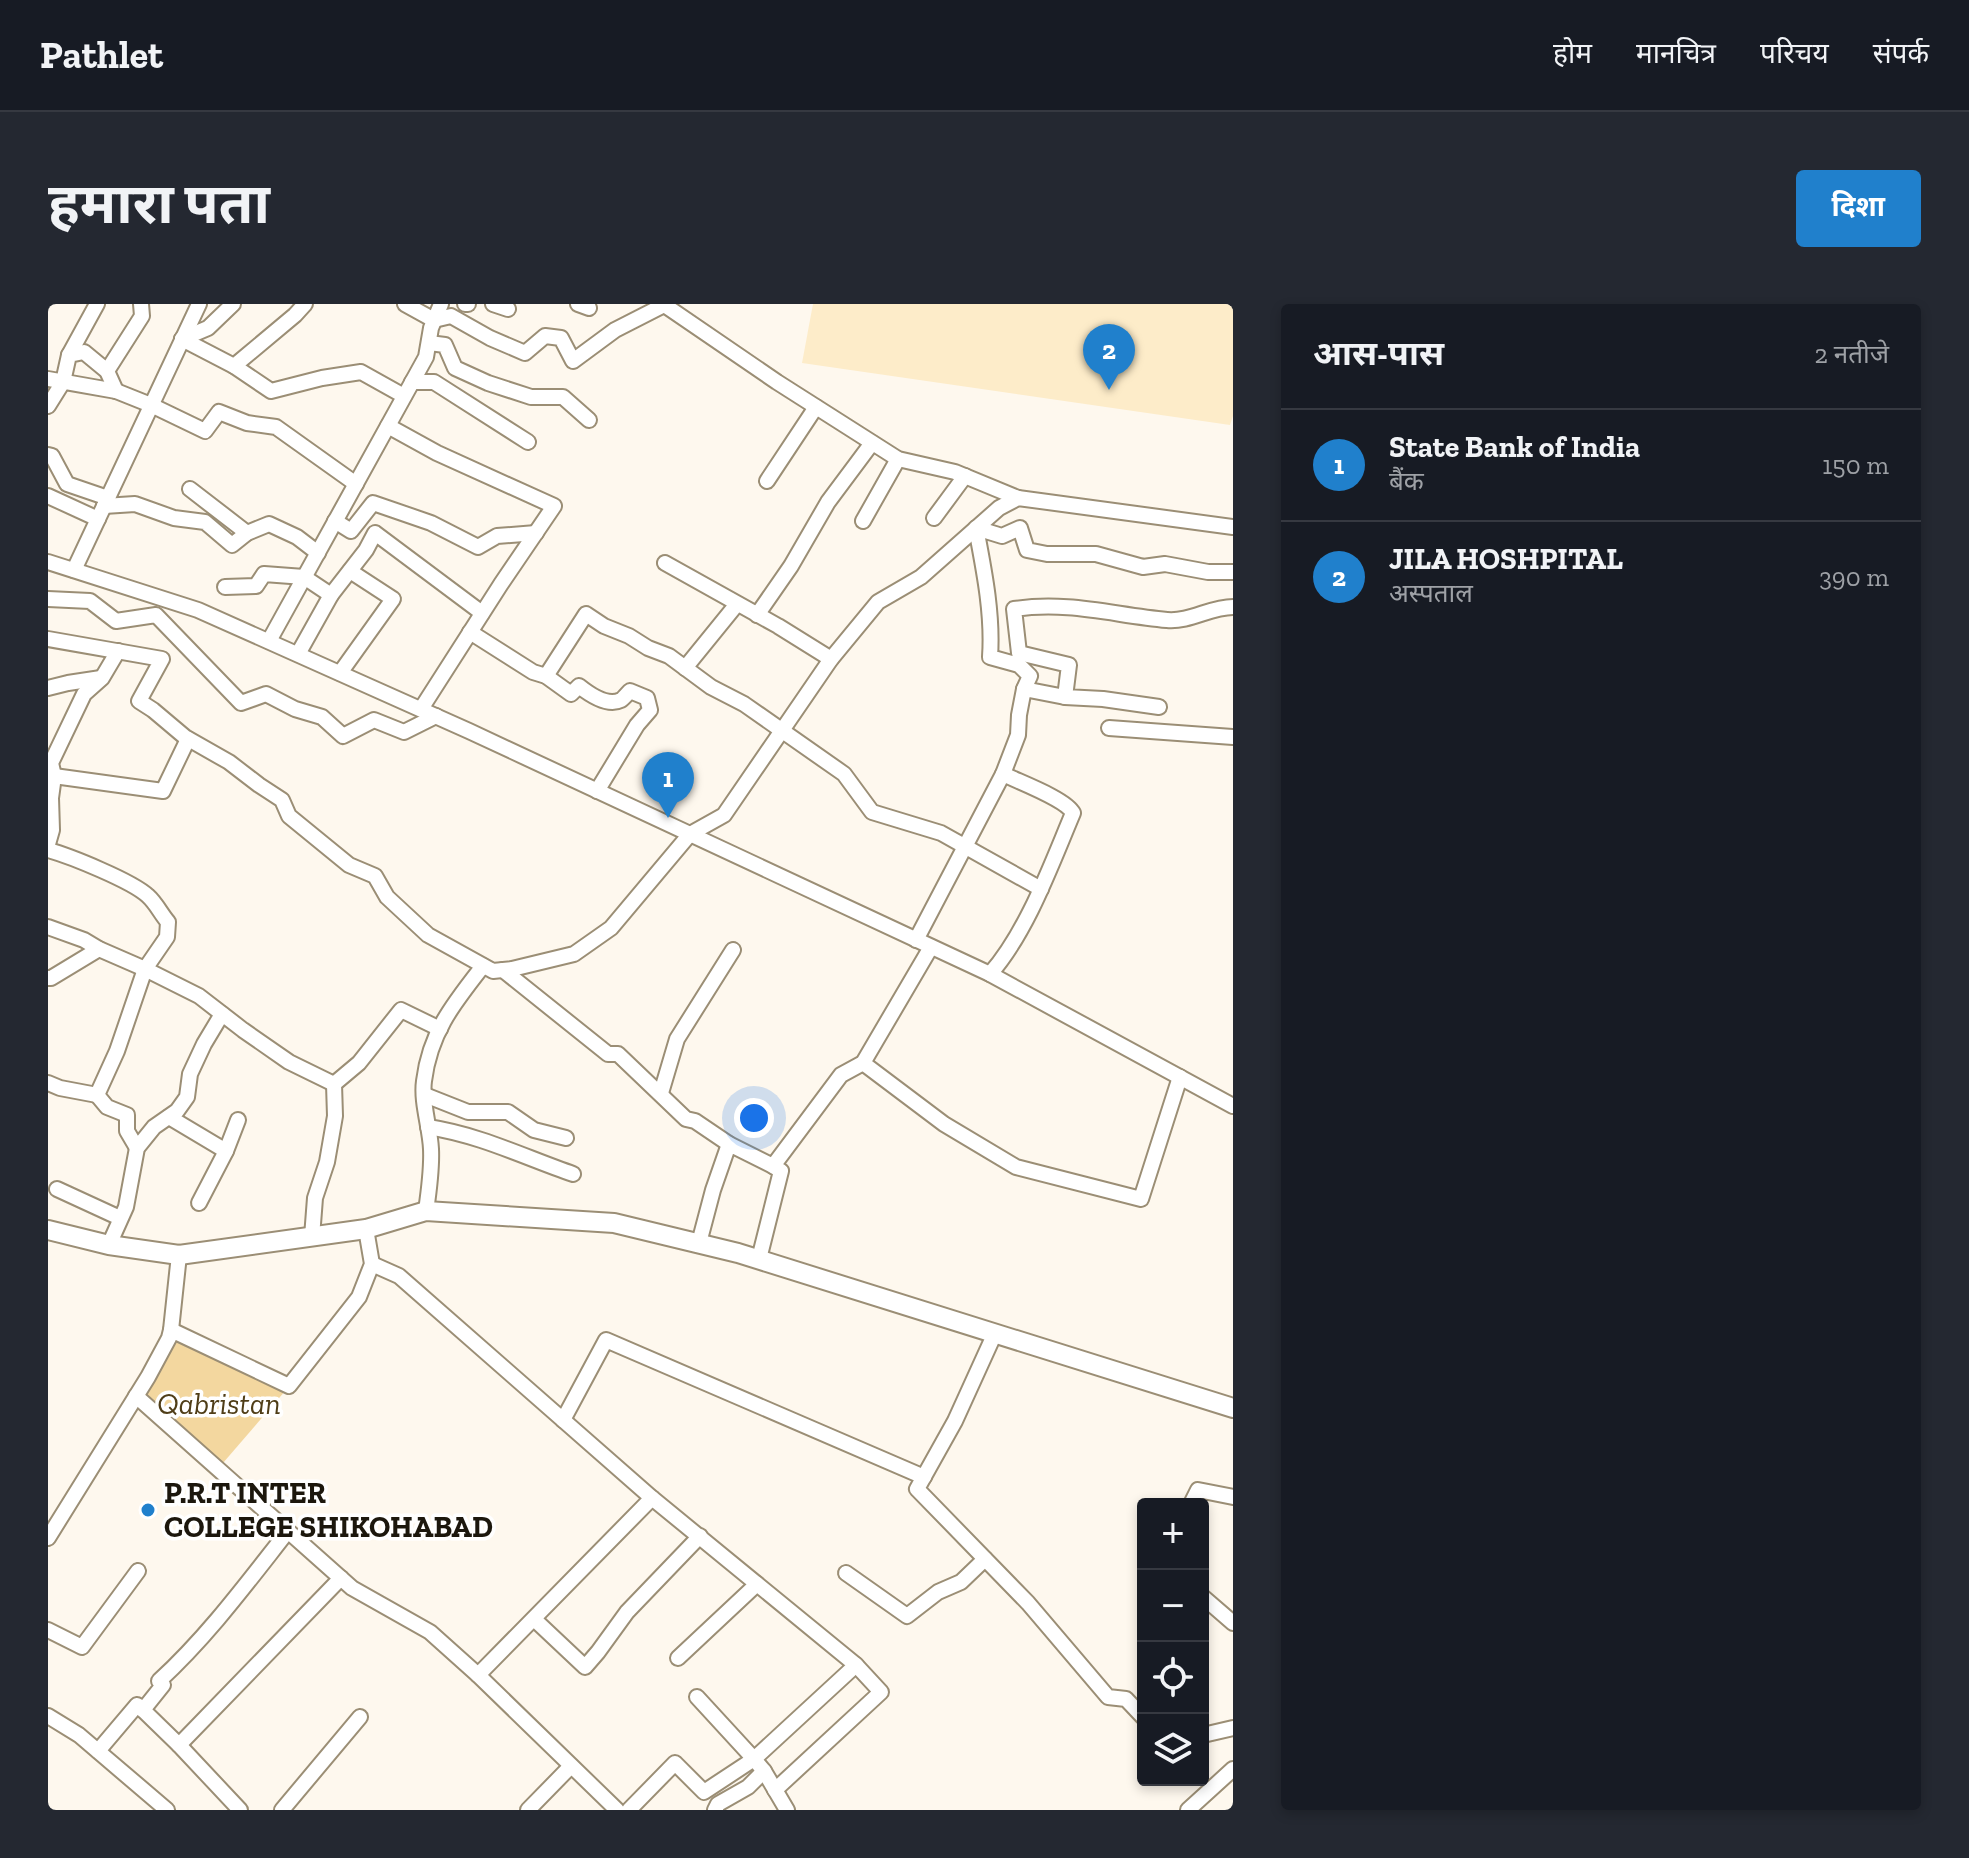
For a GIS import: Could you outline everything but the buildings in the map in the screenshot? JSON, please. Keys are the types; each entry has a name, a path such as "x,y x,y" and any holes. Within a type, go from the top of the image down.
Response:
{"main road":[{"path":"48,1230 109,1245 179,1255 366,1229 426,1211 614,1223 759,1259 1233,1408"}],"street":[{"path":"48,406 56,380 97,304"},
{"path":"107,371 142,316 141,304"},
{"path":"74,570 199,304"},
{"path":"182,339 208,328 233,304"},
{"path":"234,366 305,304"},
{"path":"405,304 434,320 451,316 525,353 545,336 561,338 573,361 615,330 664,304 898,459 965,476 1018,498 1233,527"},
{"path":"269,641 426,357 441,304"},
{"path":"493,304 508,309"},
{"path":"182,339 234,366 271,391 361,372 408,389 434,382 528,442"},
{"path":"429,343 445,345 455,368 531,397 563,397 589,420"},
{"path":"69,355 84,352 107,371 116,391"},
{"path":"56,380 116,391 205,431 219,412 247,423 276,427 356,484"},
{"path":"767,481 816,407"},
{"path":"388,426 437,453 554,506 421,709"},
{"path":"757,615 791,566 828,502 872,443"},
{"path":"48,455 52,456 67,484 103,508"},
{"path":"863,521 898,459"},
{"path":"934,518 965,476"},
{"path":"190,489 247,533"},
{"path":"48,496 103,508 135,504 174,518 205,522 232,545 247,533 269,524 297,537 318,553"},
{"path":"48,639 162,659 139,701 188,739 229,762 282,800 289,816 349,865 375,876 387,897 428,935 493,971 503,970 574,954 611,928 690,834 724,815 831,659 878,602 921,577 999,508 1018,498"},
{"path":"335,521 351,531 373,503 431,523 478,547 497,536 536,533"},
{"path":"976,528 1002,536 1020,528 1027,550 1047,554 1096,554 1143,567 1165,564 1208,572 1233,572"},
{"path":"916,940 1003,774 1018,735 1024,689 1030,676 1019,665 990,657 986,577 976,528"},
{"path":"298,654 331,595 366,550 375,533 482,613"},
{"path":"48,562 198,610 421,709 990,974 1233,1106"},
{"path":"665,563 831,659"},
{"path":"340,673 393,599 350,571"},
{"path":"225,587 256,586 264,574 304,577 331,595"},
{"path":"48,599 90,601 116,621 156,615 241,703 266,694 295,709 322,717 343,736 374,720 404,732 436,716"},
{"path":"685,668 737,604"},
{"path":"1065,697 1069,665 1019,653 1014,609 1041,605 1078,607 1169,620 1201,614 1218,607 1233,607"},
{"path":"546,676 586,614 604,626 669,656 711,687 744,704 782,730 844,774 872,812 941,833 1041,889"},
{"path":"470,632 571,694 579,686 592,697 613,702 622,700 630,691 647,698 650,710 629,737 597,791"},
{"path":"97,1095 117,1051 145,969 167,937 168,922 148,895 48,847 52,830 51,763 84,694 102,678 118,651"},
{"path":"48,688 102,678"},
{"path":"1024,689 1065,697 1159,707"},
{"path":"1109,728 1233,737"},
{"path":"51,784 163,791 188,739"},
{"path":"990,974 1003,959 1041,889 1073,813 1070,806 1003,774"},
{"path":"48,927 84,940 199,996 289,1062 334,1084"},
{"path":"773,1166 841,1075 863,1063 931,947"},
{"path":"48,978 99,949"},
{"path":"661,1093 677,1039 733,950"},
{"path":"426,1211 431,1150 424,1084 431,1046 449,1010 483,966"},
{"path":"503,970 608,1054 618,1054 686,1119 695,1121 729,1144 781,1171 759,1259"},
{"path":"334,1084 359,1063 401,1010 440,1029"},
{"path":"109,1245 126,1207 137,1148 154,1127 177,1111 187,1097 190,1074 222,1014"},
{"path":"863,1063 944,1124 1016,1167 1141,1199 1180,1077"},
{"path":"48,1083 97,1095 107,1107 127,1115 127,1131 137,1148"},
{"path":"312,1237 315,1198 327,1162 335,1116 334,1084"},
{"path":"425,1095 468,1112 508,1112 534,1130 566,1138"},
{"path":"169,1117 226,1151"},
{"path":"199,1203 238,1120"},
{"path":"428,1127 489,1141 573,1174"},
{"path":"699,1243 729,1144"},
{"path":"57,1189 120,1218"},
{"path":"171,1330 289,1386 359,1297 372,1264 366,1229"},
{"path":"48,1538 169,1338 179,1255"},
{"path":"372,1264 399,1276 652,1498 856,1665 881,1692 775,1790"},
{"path":"995,1333 955,1421 917,1489 1028,1603 1108,1697 1126,1699 1140,1714"},
{"path":"563,1420 606,1340 924,1477"},
{"path":"136,1396 352,1588 430,1632 617,1810"},
{"path":"1194,1498 1198,1490 1233,1497"},
{"path":"478,1675 652,1498"},
{"path":"143,1710 163,1685 159,1681 189,1654 288,1531"},
{"path":"534,1619 585,1667 627,1612 700,1536"},
{"path":"846,1573 907,1616 938,1592 961,1582 985,1559"},
{"path":"48,1630 82,1647 138,1571"},
{"path":"179,1745 341,1578"},
{"path":"678,1658 757,1584"},
{"path":"1209,1602 1233,1623"},
{"path":"629,1810 675,1763 704,1792 754,1759 856,1665"},
{"path":"697,1697 764,1771 787,1810"},
{"path":"98,1751 137,1705 240,1810"},
{"path":"48,1716 79,1735 167,1810"},
{"path":"282,1810 360,1717"},
{"path":"1209,1734 1233,1728"},
{"path":"528,1810 571,1766"},
{"path":"1188,1810 1233,1769"},
{"path":"715,1810 718,1804 748,1787 764,1771"}],"shaded area":[{"path":"813,304 1233,304 1233,416 1230,425 802,363"}],"green space":[{"name":"Qabristan","path":"172,1336 286,1390 223,1463 143,1394"}],"place":[{"name":"JILA HOSHPITAL","path":"1109,390"},
{"name":"State Bank of India","path":"668,818"},
{"name":"P.R.T INTER COLLEGE SHIKOHABAD","path":"148,1510"}]}
